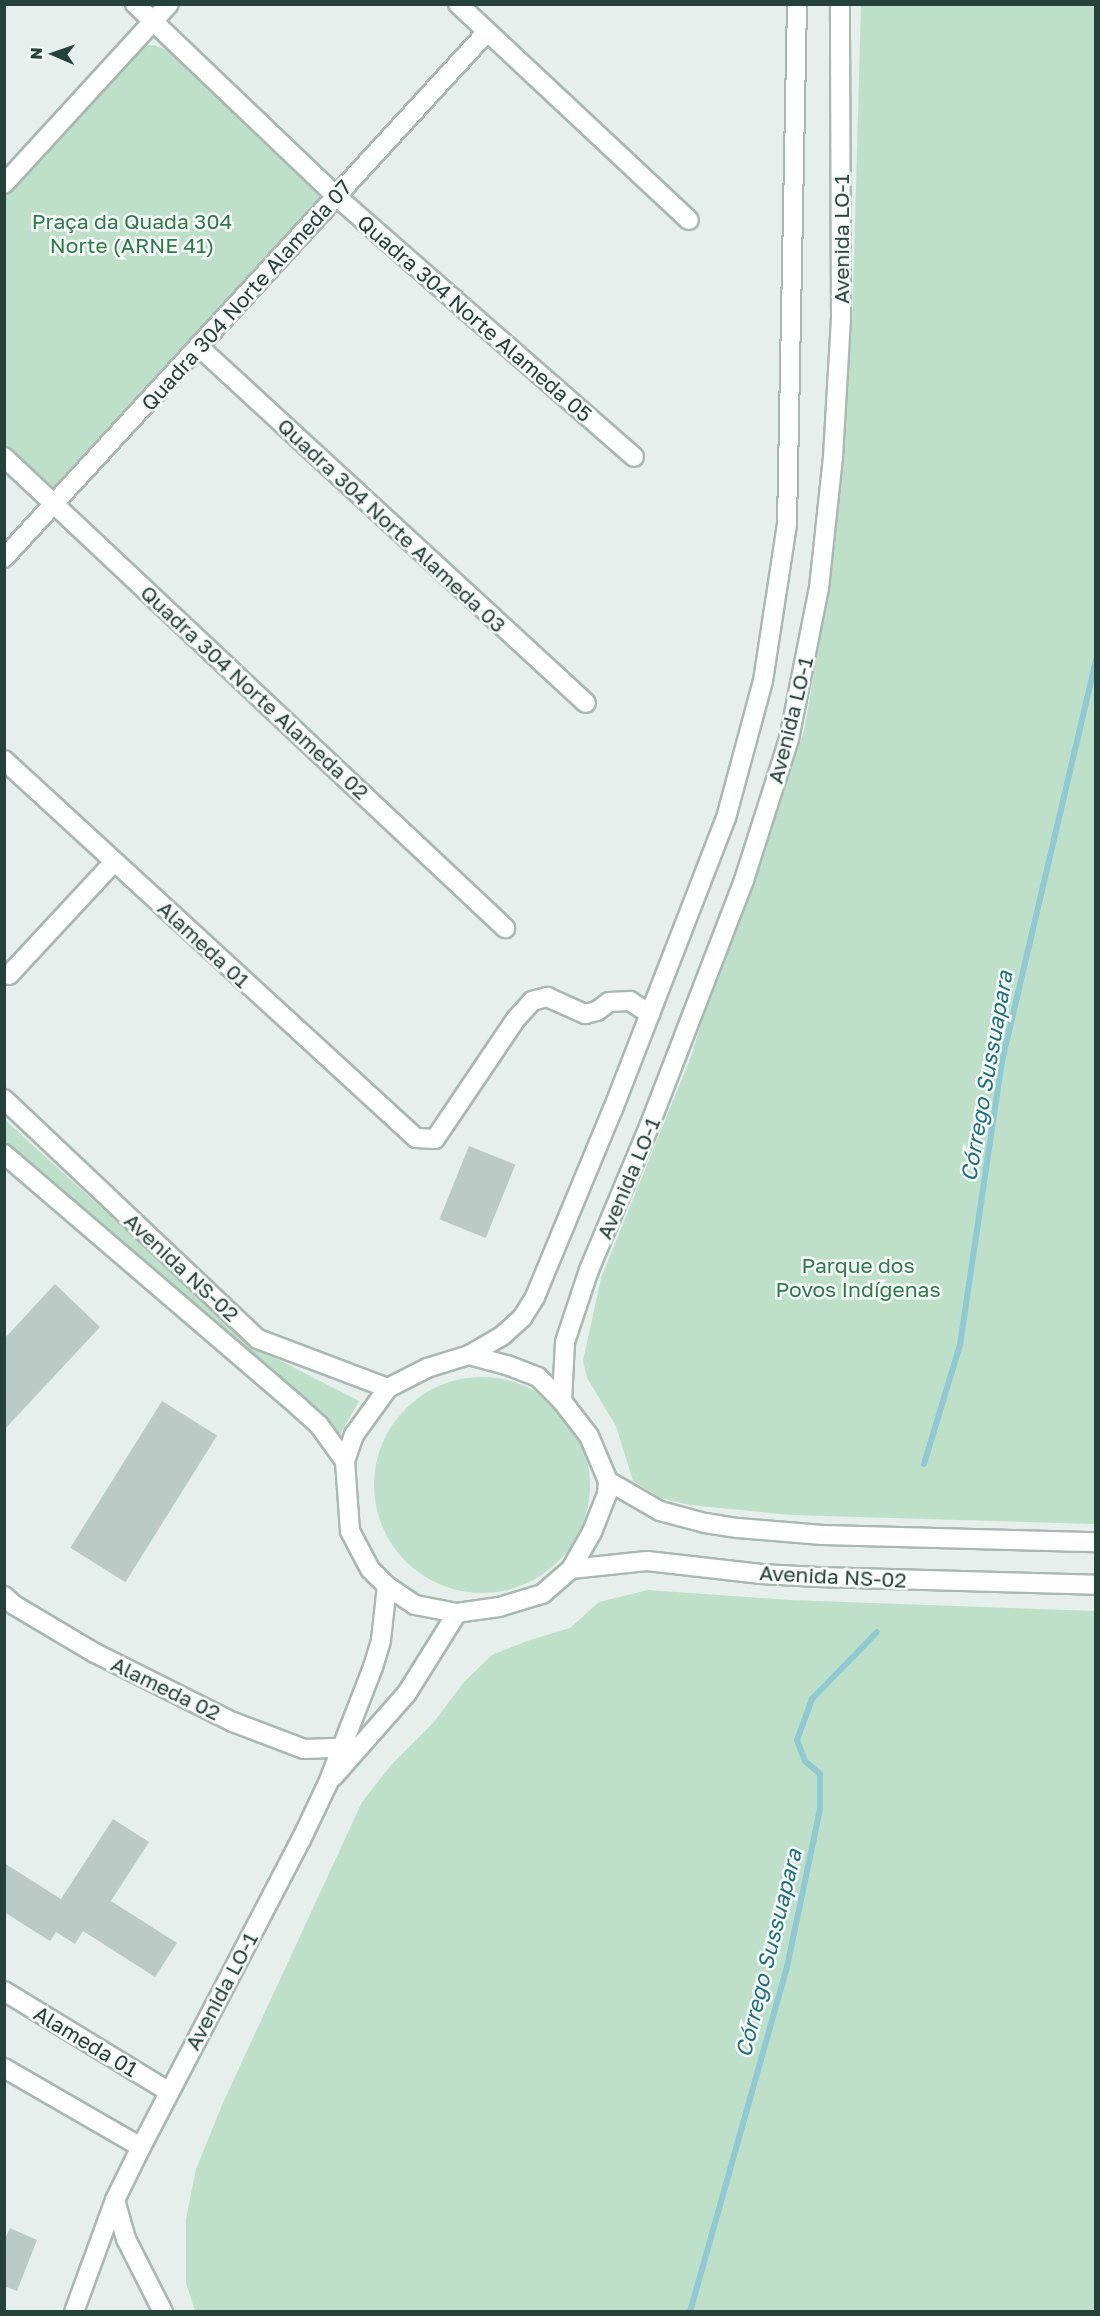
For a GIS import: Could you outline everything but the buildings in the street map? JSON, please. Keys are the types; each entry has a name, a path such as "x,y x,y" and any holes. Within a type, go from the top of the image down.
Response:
{"street":[{"name":"Quadra 304 Norte Alameda 05","path":"135,4 336,196 634,458"},
{"path":"6,179 170,4"},
{"path":"458,4 689,220"},
{"name":"Avenida LO-1","path":"388,1388 427,1368 470,1355 502,1336 522,1318 535,1297 650,1014 731,805 763,681 787,524 797,4"},
{"name":"Avenida LO-1","path":"562,1401 565,1342 589,1270 654,1114 744,880 789,739 819,588 833,456 841,318 840,4"},
{"name":"Quadra 304 Norte Alameda 07","path":"4,558 487,32"},
{"name":"Quadra 304 Norte Alameda 03","path":"198,346 586,703"},
{"name":"Quadra 304 Norte Alameda 02","path":"4,457 505,928"},
{"name":"Alameda 01","path":"4,760 416,1138 435,1139 516,1019 532,1001 547,997 585,1014 597,1011 609,1002 630,1001 650,1014"},
{"path":"9,975 114,862"},
{"name":"Avenida NS-02","path":"4,1099 258,1339 388,1388"},
{"name":"Avenida NS-02","path":"4,1154 319,1425 345,1461"},
{"path":"388,1388 354,1435 345,1461 350,1531 370,1569 387,1586 415,1605 457,1613 499,1607 543,1594 571,1569 592,1532 607,1494 608,1480 589,1436 562,1401 538,1377 470,1355"},
{"name":"Avenida NS-02","path":"608,1480 648,1506 705,1523 774,1531 849,1535 1095,1542"},
{"name":"Avenida NS-02","path":"571,1569 647,1561 761,1574 1095,1584"},
{"name":"Avenida LO-1","path":"74,2312 116,2200 141,2147 168,2091 302,1840 328,1783 339,1748 373,1667 381,1640 387,1586"},
{"name":"Alameda 02","path":"4,1596 14,1605 95,1653 233,1722 304,1749 339,1748"},
{"name":"Avenida LO-1","path":"328,1783 407,1693 457,1613"},
{"name":"Alameda 01","path":"4,1991 168,2091"},
{"path":"4,2068 141,2147"},
{"path":"116,2200 126,2239 163,2312"}],"green space":[{"name":"Parque dos Povos Indígenas","path":"861,5 1095,5 1095,1524 791,1515 690,1505 661,1498 633,1481 616,1426 587,1378 583,1361 601,1278 692,1054 712,985 755,880 804,731 830,581 852,328"},
{"name":"Praça da Quada 304 Norte (ARNE 41)","path":"154,45 174,53 321,196 316,211 55,492 5,446 4,194 133,53 142,46"},
{"path":"4,1119 254,1347 359,1401 338,1438 250,1356 5,1143"},
{"path":"482,1377 513,1382 533,1390 558,1409 577,1434 585,1454 590,1485 585,1516 577,1536 558,1561 533,1580 513,1588 482,1593 451,1588 431,1580 406,1561 387,1536 379,1516 374,1485 379,1454 387,1434 406,1409 431,1390 451,1382"},
{"path":"648,1590 790,1600 1095,1611 1095,2311 195,2311 186,2283 186,2219 196,2169 222,2105 362,1802 392,1764 433,1723 464,1682 492,1655 570,1628 599,1602"}],"waterway":[{"name":"Córrego Sussuapara","path":"924,1464 960,1345 1002,1061 1096,660"},
{"name":"Córrego Sussuapara","path":"690,2312 787,1967 820,1809 820,1774 805,1761 797,1740 812,1699 877,1632"}]}
